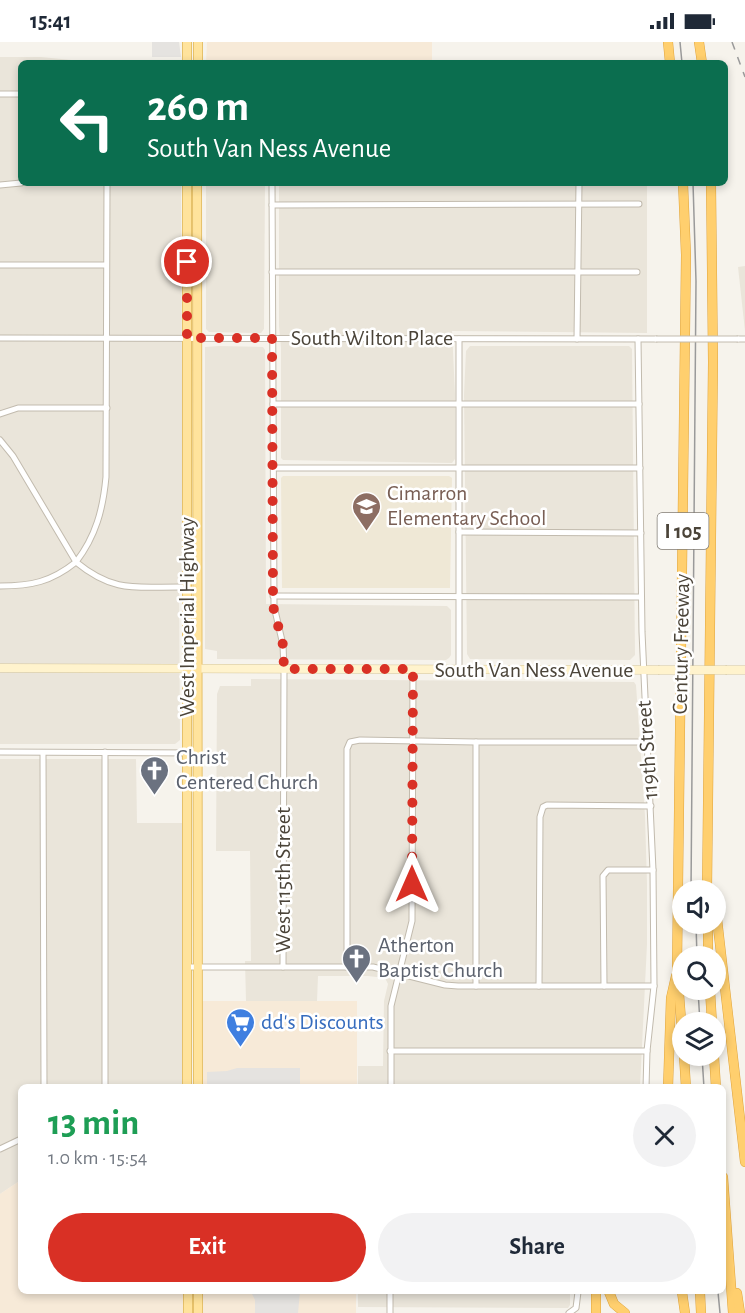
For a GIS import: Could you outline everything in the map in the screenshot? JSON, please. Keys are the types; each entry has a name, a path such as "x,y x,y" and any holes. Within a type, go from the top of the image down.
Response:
{"highway":[{"path":"668,42 670,60"},
{"path":"699,42 702,60"},
{"name":"Century Freeway","path":"677,946 686,255 683,186"},
{"name":"Century Freeway","path":"707,880 713,362 711,186"},
{"path":"707,836 712,880"},
{"path":"719,934 745,1162"},
{"path":"668,1084 672,993"},
{"path":"685,1066 686,1084"},
{"path":"715,1066 717,1084"},
{"path":"726,1218 734,1294 733,1313"},
{"path":"596,1294 596,1313"},
{"path":"610,1294 614,1304 625,1313"},
{"path":"682,1294 685,1313"},
{"path":"700,1294 701,1313"},
{"path":"734,1294 740,1313"}],"main road":[{"path":"187,42 187,60"},
{"path":"198,42 198,60"},
{"name":"West Imperial Highway","path":"187,186 187,1084"},
{"name":"West Imperial Highway","path":"197,186 198,1084"},
{"name":"South Van Ness Avenue","path":"0,668 745,670"},
{"path":"188,1294 188,1313"},
{"path":"198,1294 198,1313"}],"street":[{"path":"0,94 18,94"},
{"path":"0,185 18,183"},
{"path":"0,586 30,585 42,582 76,562 87,548 94,533 104,496 107,408 106,186"},
{"name":"West 115th Street","path":"272,186 273,596 274,614 283,645 284,669 284,967"},
{"path":"577,339 579,186"},
{"path":"272,205 639,204"},
{"path":"0,265 106,265"},
{"path":"272,272 638,272"},
{"name":"South Wilton Place","path":"0,338 742,339"},
{"path":"459,339 459,669"},
{"name":"119th Street","path":"638,339 643,670 653,870 654,986 647,1050 646,1084"},
{"path":"273,404 639,404"},
{"path":"0,414 18,408 107,408"},
{"path":"0,440 13,456 76,562 98,578 118,585 188,587"},
{"path":"274,468 640,468"},
{"path":"459,532 640,533"},
{"path":"273,596 641,597"},
{"path":"390,1084 391,1006 410,932 412,915 413,669"},
{"path":"347,967 347,749 350,742 354,740 646,742"},
{"path":"476,742 476,986"},
{"path":"0,752 198,753"},
{"path":"105,752 105,1084"},
{"path":"43,753 44,1084"},
{"path":"539,986 540,817 543,807 547,805 651,806"},
{"path":"604,986 603,881 605,872 653,870"},
{"path":"187,967 373,967 445,985 654,986"},
{"path":"390,1051 647,1050"},
{"path":"0,1149 18,1140"},
{"path":"390,1294 390,1313"},
{"path":"569,1313 578,1303 578,1294"}],"shaded area":[{"path":"152,42 179,42 181,57 152,57"},
{"path":"207,42 432,42 432,60 206,60"},
{"path":"0,57 41,57 71,60 18,60 18,186 181,186 183,578 179,580 180,740 175,744 0,744"},
{"path":"206,186 265,186 264,329 261,333 209,332 206,329"},
{"path":"279,186 647,186 647,333 452,331 455,459 452,463 283,460 281,458"},
{"path":"745,266 745,331 738,267"},
{"path":"470,346 629,346 632,349 635,655 630,660 470,659 467,654 464,395 466,351"},
{"path":"205,347 263,347 265,350 266,604 447,606 451,610 451,655 449,658 446,660 217,659 217,651 205,649"},
{"name":"Cimarron Elementary School","path":"283,476 449,476 452,478 450,588 282,588 281,478"},
{"path":"251,679 634,682 645,816 647,884 647,944 640,1084 358,1084 358,1066 383,1066 384,1001 388,984 385,978 318,976 317,1001 246,1001 245,961 251,961 250,851 216,851 217,694 220,686 251,686"},
{"path":"0,759 136,759 137,823 182,823 183,1084 18,1084 18,1182 0,1194"},
{"path":"199,1001 357,1001 357,1084 200,1084"},
{"path":"237,1068 300,1068 300,1084 207,1084 207,1072"},
{"path":"18,1182 18,1294 186,1294 186,1313 0,1313 0,1194"},
{"path":"200,1294 356,1294 356,1313 201,1313"},
{"path":"252,1294 300,1294 298,1313 255,1313 255,1300"},
{"path":"358,1294 570,1294 568,1308 358,1307"}],"tram line":[{"path":"680,42 682,60"},
{"path":"691,880 696,281 693,186"},
{"path":"696,934 697,946"},
{"path":"699,1000 699,1012"},
{"path":"703,1066 704,1084"},
{"path":"718,1294 720,1313"}],"railway":[{"path":"732,42 745,77"}],"place":[{"name":"Cimarron Elementary School","path":"366,532"},
{"name":"Christ Centered Church","path":"155,796"},
{"name":"Atherton Baptist Church","path":"357,984"},
{"name":"dd's Discounts","path":"240,1048"}],"route":[{"path":"187,262 187,338 272,338 273,606 283,645 284,669 413,669 412,884"}]}
